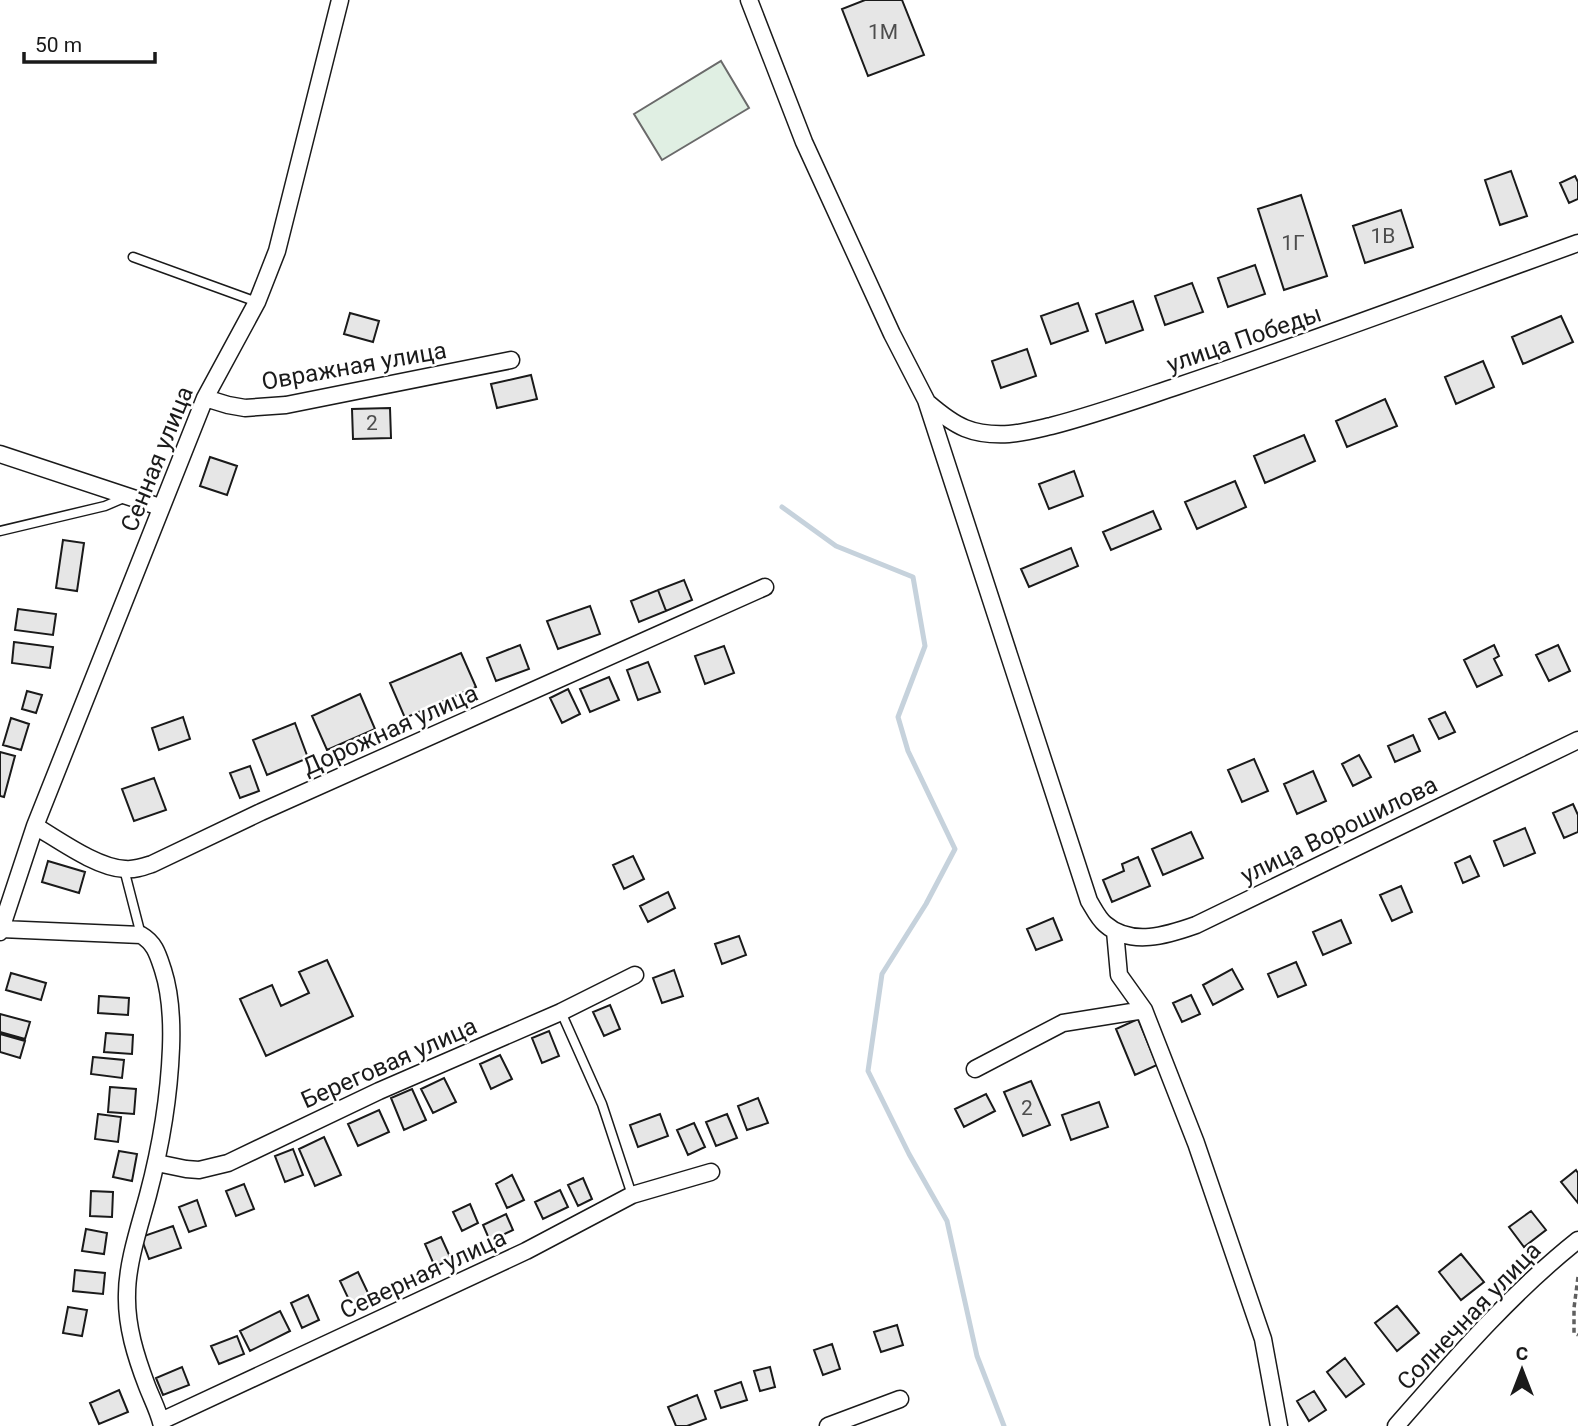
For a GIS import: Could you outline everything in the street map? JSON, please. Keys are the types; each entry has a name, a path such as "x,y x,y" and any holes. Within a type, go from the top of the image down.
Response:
{"street":[{"name":"Сенная улица","path":"0,931 35,826 160,507 205,398 257,302 277,251 340,0"},
{"path":"749,0 804,142 892,334 926,400 1089,901 1105,924 1115,931 1119,975 1144,1010 1196,1143 1263,1339 1279,1426"},
{"name":"улица Победы","path":"926,400 947,420 964,428 986,433 1012,434 1047,427 1239,366 1578,243"},
{"name":"Овражная улица","path":"205,398 245,408 286,405 511,360"},
{"path":"0,454 160,507"},
{"name":"Дорожная улица","path":"124,869 138,869 152,864 261,812 765,587"},
{"name":"улица Ворошилова","path":"1115,931 1128,936 1157,937 1196,925 1578,740"},
{"path":"35,826 97,862 111,868 124,869"},
{"path":"0,931 141,935 155,947 166,978 170,997 171,1031 166,1119 130,1268 127,1291 130,1329 136,1356 162,1423"},
{"name":"Береговая улица","path":"157,1163 199,1170 228,1163 379,1091 561,1012 635,975"},
{"path":"975,1069 1063,1023 1144,1010"},
{"name":"Северная улица","path":"162,1423 526,1251 632,1195 711,1172"},
{"name":"Солнечная улица","path":"1396,1426 1460,1354 1558,1256 1578,1240"},
{"path":"828,1426 900,1399"}],"lane":[{"path":"132,257 257,302"},
{"path":"0,531 105,506 126,497"},
{"path":"124,869 141,935"},
{"path":"561,1012 602,1104 632,1195"}],"path":[{"path":"1578,1277 1574,1333 1578,1335"}],"green space":[{"path":"721,61 749,108 662,160 634,114"}],"building":[{"path":"865,0 902,0 924,55 868,76 842,9"},
{"path":"1511,171 1527,216 1500,225 1485,180"},
{"path":"1575,176 1578,182 1578,199 1569,203 1560,183"},
{"path":"1301,195 1327,276 1284,290 1258,209"},
{"path":"1401,210 1413,247 1365,263 1353,226"},
{"path":"1255,265 1265,294 1228,307 1218,278"},
{"path":"1192,283 1203,312 1165,325 1155,296"},
{"path":"1133,301 1143,330 1106,343 1096,314"},
{"path":"1078,303 1088,331 1051,344 1041,316"},
{"path":"350,313 379,321 373,342 344,334"},
{"path":"1561,316 1573,342 1523,364 1512,337"},
{"path":"1027,349 1036,376 1001,388 992,361"},
{"path":"1483,361 1494,387 1456,404 1445,377"},
{"path":"531,375 537,399 497,408 491,384"},
{"path":"1385,399 1397,426 1347,447 1336,421"},
{"path":"390,408 391,438 353,439 352,409"},
{"path":"1304,435 1315,461 1265,483 1254,456"},
{"path":"210,457 237,466 227,495 200,486"},
{"path":"1074,471 1083,496 1049,509 1039,484"},
{"path":"1235,481 1246,507 1197,529 1185,502"},
{"path":"1153,511 1161,529 1111,550 1103,532"},
{"path":"63,540 84,543 77,591 56,588"},
{"path":"1071,548 1078,566 1029,587 1021,569"},
{"path":"684,580 692,600 666,611 658,590"},
{"path":"658,590 666,611 639,622 631,601"},
{"path":"590,606 600,634 558,649 547,621"},
{"path":"18,609 56,614 53,635 15,630"},
{"path":"14,642 53,647 50,668 12,663"},
{"path":"520,645 529,669 496,681 487,658"},
{"path":"1494,645 1499,656 1494,659 1502,675 1477,687 1464,660"},
{"path":"1558,645 1570,671 1549,681 1536,655"},
{"path":"724,646 734,673 705,684 695,656"},
{"path":"461,653 476,687 405,718 390,683"},
{"path":"648,662 660,692 638,700 627,670"},
{"path":"609,677 619,700 590,712 580,689"},
{"path":"568,689 580,714 562,723 550,698"},
{"path":"27,691 42,695 36,713 22,709"},
{"path":"360,694 375,729 327,750 312,716"},
{"path":"1445,712 1455,732 1439,739 1429,719"},
{"path":"183,717 190,739 159,750 152,728"},
{"path":"11,718 29,724 21,750 3,745"},
{"path":"295,723 308,758 267,775 253,740"},
{"path":"1413,735 1420,751 1395,762 1388,746"},
{"path":"0,752 15,756 4,797 0,796"},
{"path":"1359,755 1371,777 1353,786 1342,764"},
{"path":"1254,759 1268,791 1242,802 1228,770"},
{"path":"250,766 259,791 240,798 230,773"},
{"path":"1313,771 1326,801 1297,814 1284,784"},
{"path":"154,778 166,810 134,821 122,789"},
{"path":"1573,804 1578,815 1578,832 1564,838 1553,813"},
{"path":"1525,828 1535,853 1504,866 1494,841"},
{"path":"1191,832 1203,858 1163,875 1152,849"},
{"path":"633,856 644,879 624,889 613,865"},
{"path":"1470,856 1479,876 1463,883 1455,863"},
{"path":"1138,857 1150,886 1112,902 1103,880 1124,871 1122,864"},
{"path":"48,861 85,872 79,893 42,882"},
{"path":"1401,886 1412,912 1392,921 1380,895"},
{"path":"668,892 675,908 648,922 640,906"},
{"path":"1053,918 1062,940 1036,950 1027,929"},
{"path":"1341,920 1351,943 1323,955 1313,932"},
{"path":"739,936 746,955 722,964 715,944"},
{"path":"327,960 353,1016 266,1056 240,999 272,985 281,1006 309,993 299,972"},
{"path":"1296,962 1306,985 1278,997 1268,974"},
{"path":"1232,969 1243,989 1213,1005 1203,985"},
{"path":"674,970 683,996 662,1003 653,978"},
{"path":"11,973 46,983 41,1000 6,990"},
{"path":"1191,995 1200,1014 1182,1022 1173,1003"},
{"path":"99,996 129,998 128,1015 98,1013"},
{"path":"610,1005 620,1029 604,1036 593,1012"},
{"path":"0,1014 30,1022 25,1039 0,1032"},
{"path":"1138,1019 1157,1065 1135,1075 1116,1029"},
{"path":"549,1031 559,1056 542,1063 532,1038"},
{"path":"106,1033 133,1035 132,1054 104,1052"},
{"path":"0,1034 25,1041 20,1058 0,1052"},
{"path":"500,1055 512,1079 491,1089 480,1064"},
{"path":"93,1057 124,1060 122,1078 91,1074"},
{"path":"444,1078 456,1102 433,1113 421,1089"},
{"path":"1031,1081 1050,1125 1023,1136 1004,1092"},
{"path":"110,1087 136,1089 134,1114 108,1112"},
{"path":"412,1089 426,1120 404,1130 391,1098"},
{"path":"986,1094 995,1111 964,1127 955,1109"},
{"path":"758,1098 768,1123 747,1130 738,1106"},
{"path":"1099,1102 1108,1127 1071,1140 1062,1115"},
{"path":"379,1110 389,1132 358,1146 348,1124"},
{"path":"98,1114 121,1117 118,1142 95,1139"},
{"path":"660,1114 668,1136 638,1147 630,1125"},
{"path":"727,1114 737,1138 716,1146 706,1122"},
{"path":"694,1123 705,1147 688,1155 677,1130"},
{"path":"324,1137 341,1175 315,1186 299,1149"},
{"path":"293,1149 303,1175 285,1182 275,1156"},
{"path":"119,1151 137,1154 132,1181 113,1177"},
{"path":"1576,1170 1578,1173 1578,1203 1561,1182"},
{"path":"512,1175 524,1200 507,1208 496,1184"},
{"path":"583,1178 592,1199 578,1206 568,1185"},
{"path":"244,1184 254,1209 236,1216 226,1191"},
{"path":"560,1190 568,1207 543,1219 535,1202"},
{"path":"91,1191 113,1192 112,1217 90,1216"},
{"path":"197,1200 206,1226 189,1232 179,1207"},
{"path":"470,1204 478,1223 462,1231 453,1212"},
{"path":"1531,1211 1546,1230 1524,1247 1509,1227"},
{"path":"506,1214 513,1230 490,1241 483,1225"},
{"path":"173,1226 181,1248 149,1259 141,1237"},
{"path":"86,1229 107,1233 104,1254 82,1251"},
{"path":"441,1237 451,1259 435,1267 425,1244"},
{"path":"1461,1254 1484,1282 1461,1300 1439,1272"},
{"path":"75,1270 105,1273 103,1294 73,1291"},
{"path":"358,1272 369,1295 351,1304 340,1281"},
{"path":"308,1295 319,1320 302,1328 291,1303"},
{"path":"1397,1306 1419,1333 1397,1351 1375,1323"},
{"path":"68,1307 87,1310 82,1336 63,1333"},
{"path":"280,1311 290,1331 250,1351 240,1331"},
{"path":"897,1325 903,1345 881,1352 874,1332"},
{"path":"237,1336 244,1354 219,1364 211,1346"},
{"path":"832,1344 840,1369 823,1375 814,1350"},
{"path":"1345,1358 1364,1384 1346,1397 1327,1372"},
{"path":"182,1367 189,1385 163,1395 156,1378"},
{"path":"770,1367 775,1387 760,1391 754,1371"},
{"path":"741,1382 747,1400 721,1408 715,1391"},
{"path":"119,1390 128,1412 99,1424 90,1403"},
{"path":"1314,1391 1326,1410 1309,1421 1297,1401"},
{"path":"697,1395 706,1419 687,1426 676,1426 668,1407"}],"waterway":[{"path":"782,507 836,546 913,577 925,646 898,717 908,751 955,849 926,904 882,974 868,1071 909,1154 947,1221 977,1356 1004,1426"}]}
